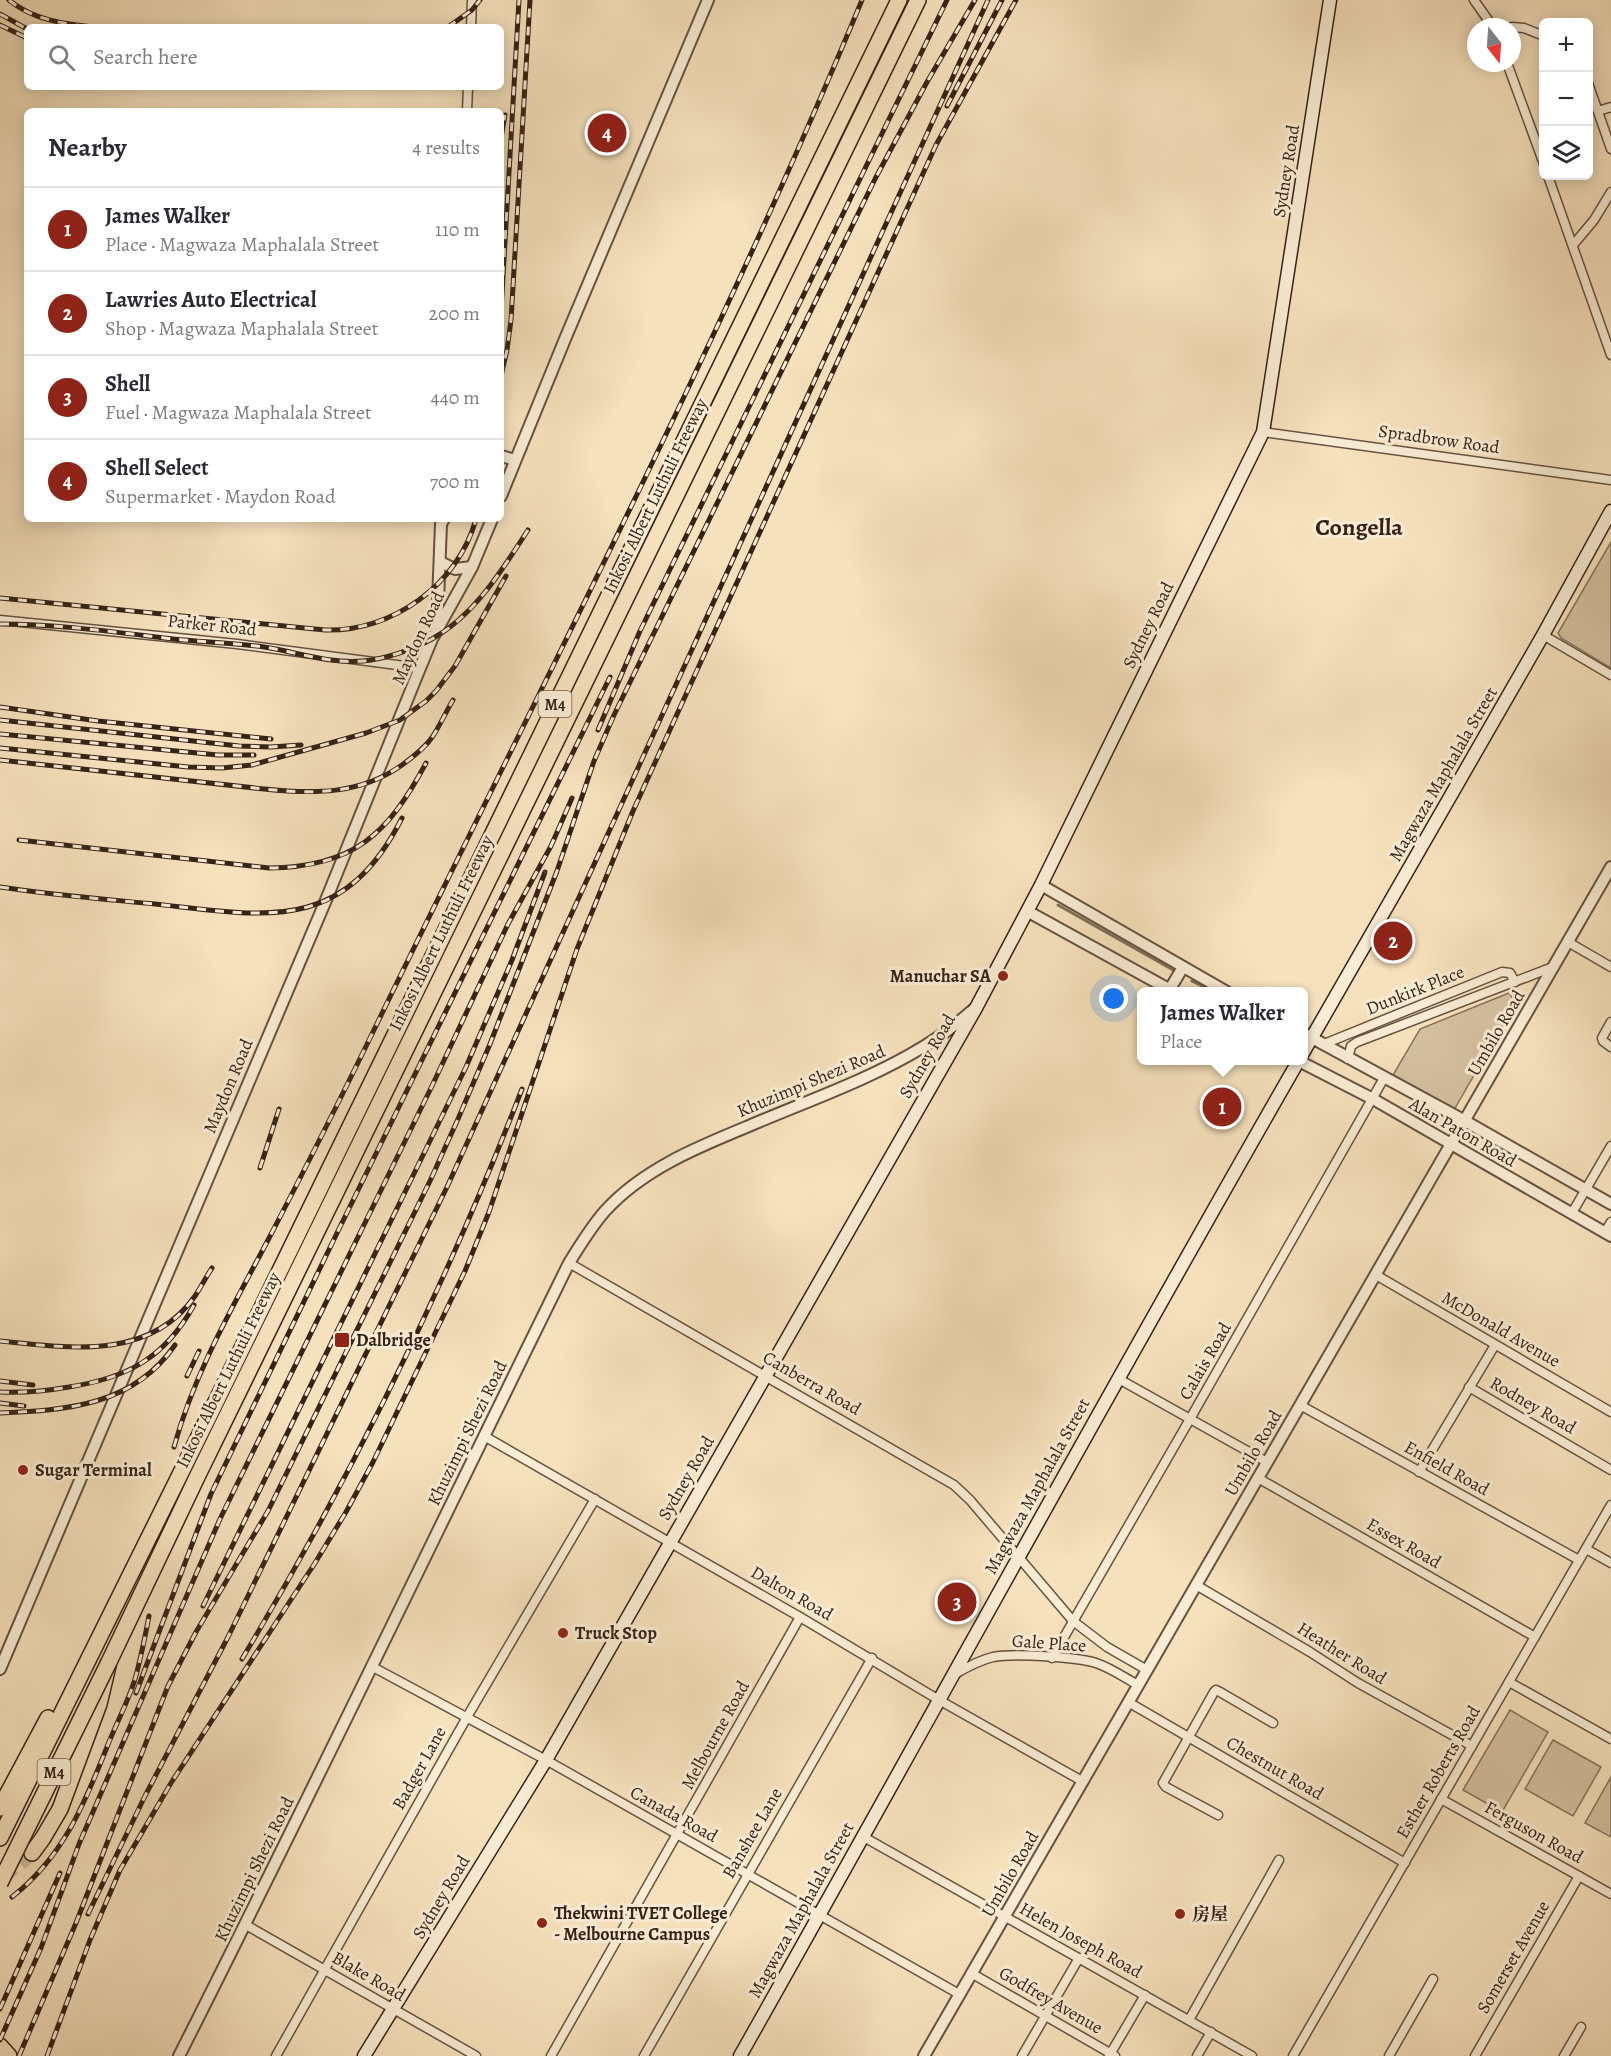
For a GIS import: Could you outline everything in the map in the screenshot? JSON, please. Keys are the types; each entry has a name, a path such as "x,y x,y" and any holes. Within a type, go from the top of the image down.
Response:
{"highway":[{"name":"Inkosi Albert Luthuli Freeway","path":"0,1838 212,1410 899,0"},
{"name":"Inkosi Albert Luthuli Freeway","path":"0,1883 918,0"},
{"path":"0,1808 51,1713 107,1621"},
{"path":"32,1853 60,1809 99,1704 109,1662"},
{"path":"0,2046 9,2056"}],"main road":[{"name":"Sydney Road","path":"364,2056 546,1760 976,1008 1041,885 1263,432 1330,0"},
{"name":"Magwaza Maphalala Street","path":"1308,1035 1543,635 1611,511"},
{"name":"Magwaza Maphalala Street","path":"740,2056 955,1674 1117,1378 1296,1065"}],"street":[{"path":"471,24 472,0"},
{"path":"504,488 708,0"},
{"path":"1474,0 1487,18"},
{"path":"1521,28 1539,34"},
{"path":"1510,72 1539,150"},
{"path":"466,108 468,90"},
{"path":"1593,97 1611,149"},
{"path":"1598,111 1611,107"},
{"path":"1549,180 1610,351"},
{"path":"1572,245 1594,220 1611,192"},
{"name":"Spradbrow Road","path":"1263,432 1611,480"},
{"path":"504,457 515,460"},
{"path":"437,630 442,522"},
{"name":"Maydon Road","path":"0,1669 326,900 420,668 437,630 472,567 491,522"},
{"path":"440,562 455,569 472,567"},
{"name":"Parker Road","path":"0,620 237,644 420,668"},
{"path":"1543,635 1611,675"},
{"name":"Umbilo Road","path":"924,2056 1611,867"},
{"path":"1041,885 1218,987"},
{"path":"1027,911 1166,987"},
{"path":"1568,942 1611,967"},
{"path":"1173,987 1183,967"},
{"path":"1348,1059 1351,1046 1357,1042 1553,967"},
{"name":"Dunkirk Place","path":"1324,1044 1502,972 1510,973 1515,982"},
{"path":"1440,998 1444,1009"},
{"path":"1420,1006 1424,1017"},
{"name":"Khuzimpi Shezi Road","path":"179,2056 246,1925 569,1263 583,1239 605,1210 658,1168 692,1150 887,1067 936,1039 976,1008"},
{"path":"1611,1022 1602,1038 1611,1047"},
{"name":"Alan Paton Road","path":"1308,1035 1611,1204"},
{"name":"Alan Paton Road","path":"1306,1065 1372,1099 1608,1234"},
{"name":"Calais Road","path":"1052,1658 1384,1078"},
{"path":"1572,1213 1611,1146"},
{"path":"1608,1234 1611,1222"},
{"name":"Canberra Road","path":"569,1263 954,1485 963,1492 1018,1557"},
{"name":"McDonald Avenue","path":"1376,1275 1611,1412"},
{"path":"1419,1472 1495,1345"},
{"path":"1117,1378 1267,1462"},
{"name":"Rodney Road","path":"1469,1387 1611,1470"},
{"name":"Enfield Road","path":"1300,1405 1579,1560"},
{"name":"Dalton Road","path":"484,1436 1082,1781"},
{"name":"Essex Road","path":"1258,1478 1534,1636"},
{"name":"Badger Lane","path":"276,2056 467,1717 595,1498"},
{"name":"Esther Roberts Road","path":"1293,2056 1611,1505"},
{"path":"1586,1549 1611,1563"},
{"name":"Gale Place","path":"1018,1557 1073,1621 1107,1647 1147,1670"},
{"name":"Heather Road","path":"1196,1585 1372,1691 1472,1746"},
{"name":"Melbourne Road","path":"551,2056 800,1617"},
{"name":"Gale Place","path":"955,1674 992,1657 1008,1655 1097,1663 1138,1685"},
{"name":"Banshee Lane","path":"644,2056 872,1658"},
{"name":"Canada Road","path":"371,1666 546,1760 959,1994"},
{"path":"1509,1682 1611,1739"},
{"path":"1218,1815 1166,1788 1163,1783 1216,1690 1273,1723"},
{"name":"Chestnut Road","path":"1128,1702 1405,1863"},
{"name":"Ferguson Road","path":"1441,1799 1611,1894"},
{"name":"Helen Joseph Road","path":"862,1836 1252,2056"},
{"path":"1189,2020 1279,1860"},
{"name":"Somerset Avenue","path":"1475,2056 1579,1876"},
{"name":"Blake Road","path":"246,1925 394,2008 462,2053 476,2056"},
{"path":"1022,2056 1079,1958"},
{"name":"Godfrey Avenue","path":"971,1973 1112,2055"},
{"path":"1389,2056 1433,1979"},
{"path":"1112,2055 1145,1995"},
{"path":"1564,2056 1581,2027"},
{"path":"1197,2056 1210,2032"}],"shaded area":[{"path":"1611,542 1611,668 1561,638 1558,633"},
{"path":"1509,993 1516,1002 1454,1110 1393,1075 1420,1029"},
{"path":"1510,1710 1548,1732 1502,1812 1463,1790"},
{"path":"1553,1740 1601,1767 1573,1816 1525,1789"},
{"path":"1611,1777 1611,1837 1585,1823"}],"waterway":[{"path":"1058,905 1175,971"},
{"path":"1192,981 1204,987"}],"tunnel":[{"path":"1,1876 32,1853"}],"railway":[{"path":"9,0 39,17 74,24"},
{"path":"452,24 472,10 480,0"},
{"path":"504,259 519,0"},
{"path":"504,363 511,320 530,0"},
{"path":"174,1447 192,1393 227,1317 346,1086 687,391 806,131 862,0"},
{"path":"598,730 640,631 947,0"},
{"path":"19,2056 76,1923 168,1686 196,1632 268,1511 430,1181 458,1119 490,1044 557,871 594,761 614,715 875,179 927,82 975,0"},
{"path":"88,1914 145,1796 228,1637 447,1187 988,0"},
{"path":"947,106 1002,0"},
{"path":"47,2056 90,1940 120,1870 171,1783 346,1512 373,1462 465,1271 489,1212 577,949 633,811 936,145 1016,0"},
{"path":"0,14 24,27"},
{"path":"0,25 24,37"},
{"path":"504,121 505,115"},
{"path":"0,598 325,630 350,629 374,623 397,613 419,600 438,584 467,543 475,522"},
{"path":"0,624 65,627 252,646 338,661 371,660 424,643 447,629 474,605 508,561 528,530"},
{"path":"0,748 188,767 222,768 252,765 366,733 400,720 436,691 455,666 506,576"},
{"path":"136,1693 211,1494 610,677"},
{"path":"0,760 264,789 300,792 336,790 370,782 386,775 410,759 433,736 453,700"},
{"path":"0,707 98,721 271,739"},
{"path":"0,720 239,746 301,745"},
{"path":"0,734 218,755 254,755"},
{"path":"19,840 269,868 299,866 324,861 346,853 365,842 397,809 426,763"},
{"path":"0,2040 41,1948 79,1844 220,1519 431,1088 508,924 551,846 572,798"},
{"path":"0,887 232,912 266,913 298,909 327,900 354,882 379,856 402,818"},
{"path":"203,1606 466,1067 512,960 545,872"},
{"path":"242,1659 321,1521 394,1380 462,1236 522,1089"},
{"path":"260,1168 279,1109"},
{"path":"0,1341 80,1347 106,1346 131,1341 155,1331 176,1317 195,1296 212,1268"},
{"path":"0,1392 69,1387 109,1378 126,1371 157,1352 183,1323 194,1305"},
{"path":"0,1413 74,1406 119,1393 139,1381 158,1365 175,1345"},
{"path":"187,1376 199,1351"},
{"path":"0,1381 33,1385"},
{"path":"0,1403 24,1406"},
{"path":"12,1897 45,1865 70,1829 90,1789 132,1688 149,1616"},
{"path":"0,2009 60,1873"}],"place":[{"name":"Shell Select","path":"607,133"},
{"name":"Lawries Auto Electrical","path":"1393,941"},
{"name":"Manuchar SA","path":"1003,976"},
{"name":"James Walker","path":"1222,1107"},
{"name":"Dalbridge","path":"342,1340"},
{"name":"Sugar Terminal","path":"23,1470"},
{"name":"Shell","path":"957,1602"},
{"name":"Truck Stop","path":"563,1633"},
{"name":"房屋","path":"1180,1914"},
{"name":"Thekwini TVET College - Melbourne Campus","path":"542,1923"}],"district":[{"name":"Congella","path":"1359,527"}]}
